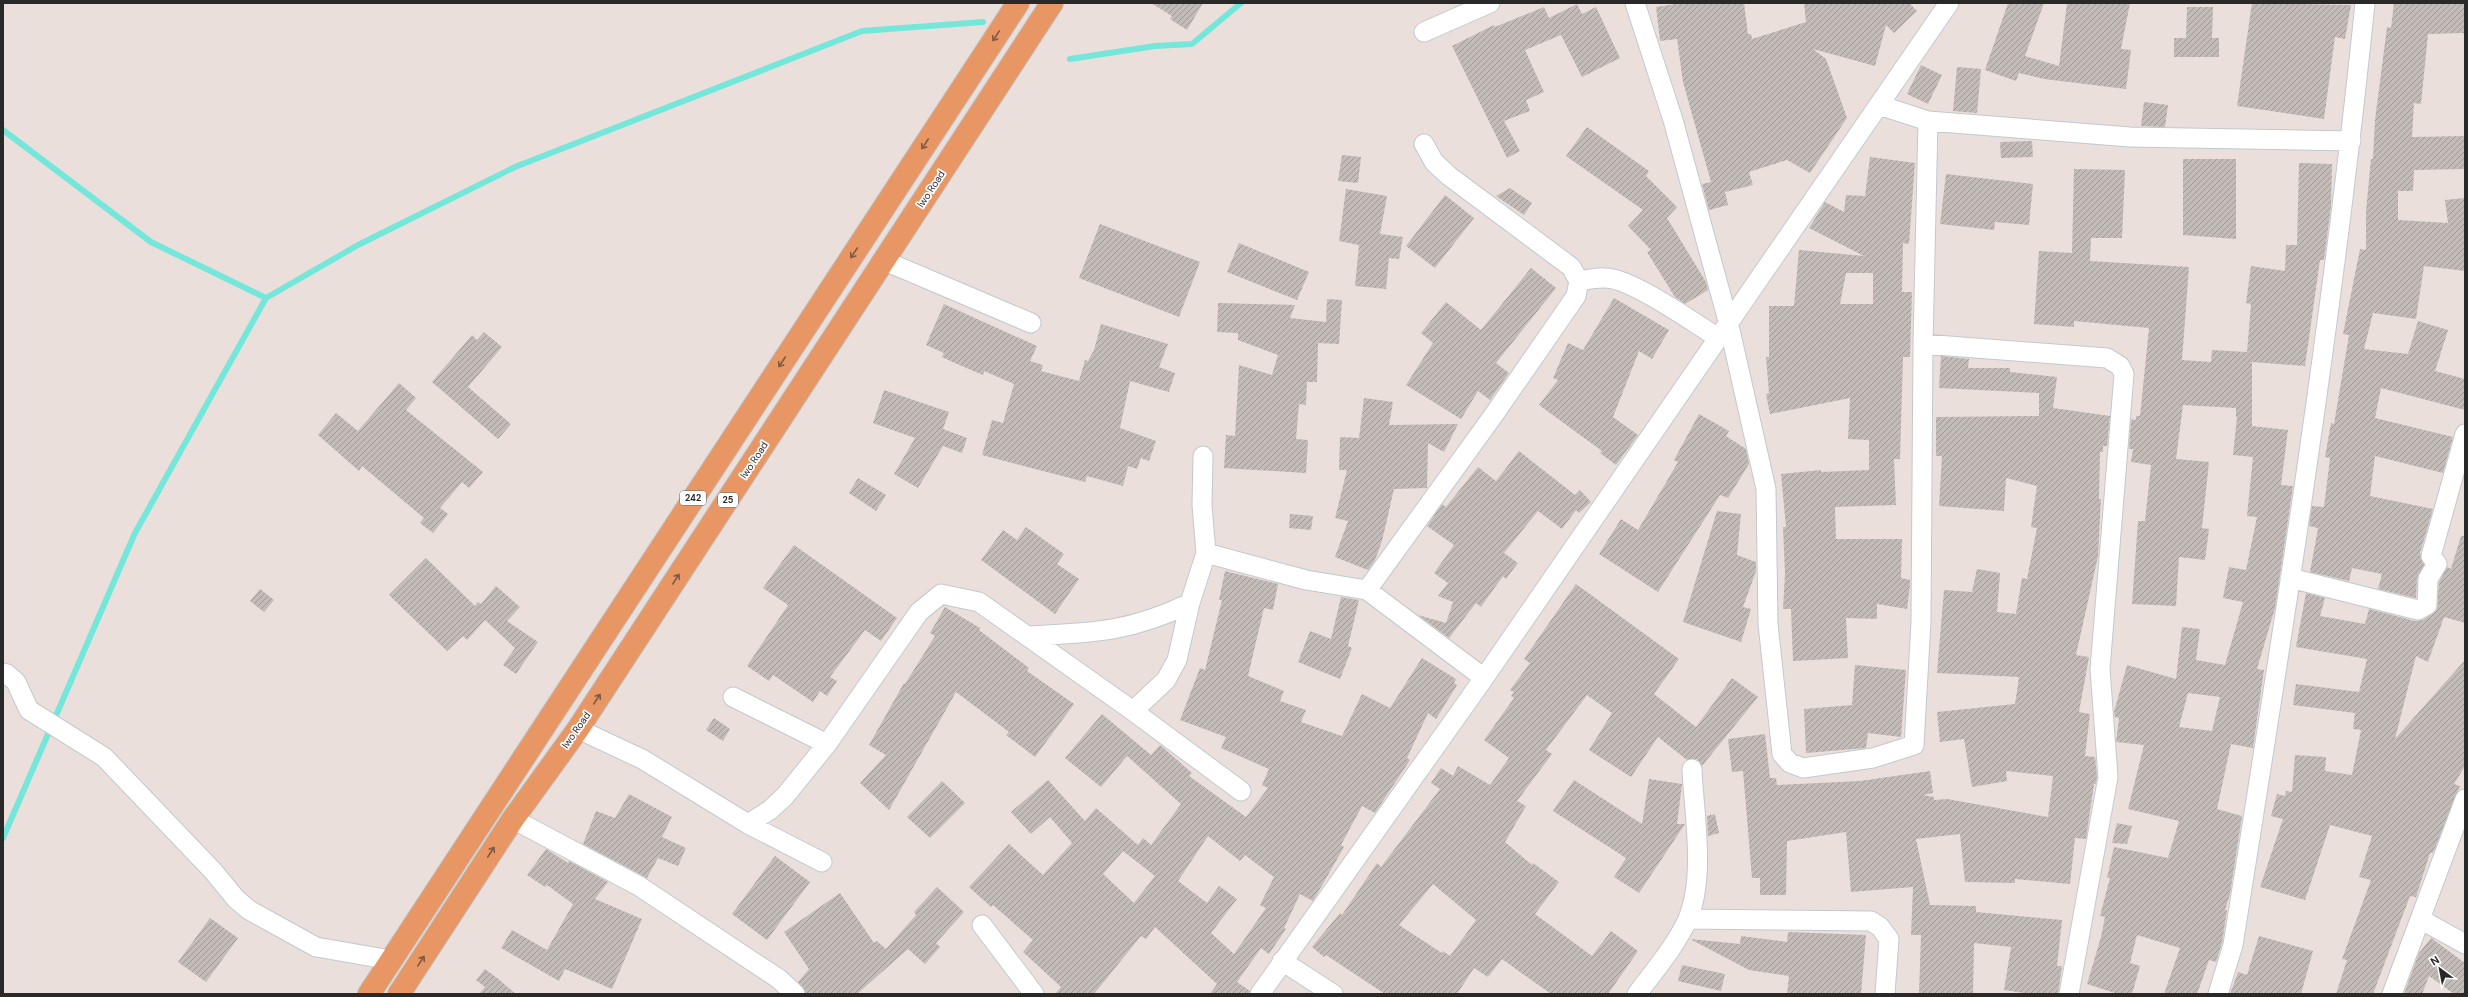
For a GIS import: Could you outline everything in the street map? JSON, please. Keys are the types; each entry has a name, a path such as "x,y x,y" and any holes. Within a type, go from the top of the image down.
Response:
{"main road":[{"name":"242","path":"369,994 1018,3"},
{"name":"Iwo Road","path":"399,994 513,819 578,729 885,261 1052,3"},
{"path":"634,588 660,604"}],"street":[{"path":"1424,32 1490,3"},
{"path":"1635,3 1673,120 1728,321 1766,489 1768,624 1782,754 1790,763 1803,768 1873,758 1914,745 1922,622 1923,344 1928,121"},
{"path":"1260,994 1484,678 1717,336 1949,3"},
{"path":"2218,994 2233,945 2290,578 2351,141 2365,3"},
{"path":"1878,105 1928,121 2130,137 2351,141"},
{"path":"1367,590 1493,416 1576,296 1579,281 1571,267 1449,176 1434,162 1424,144"},
{"path":"885,261 1031,323"},
{"path":"1579,281 1599,277 1614,279 1634,287 1717,336"},
{"path":"1923,344 2107,358 2120,366 2124,374 2100,669 2108,777 2069,994"},
{"path":"2290,578 2418,610 2426,605 2428,579 2437,564 2431,556 2465,434"},
{"path":"1133,710 1166,680 1177,660 1190,603 1206,552 1202,505 1203,456"},
{"path":"1206,552 1306,580 1367,590 1484,678"},
{"path":"748,824 770,810 785,796 827,744 919,612 941,594 979,602 1133,710 1241,791"},
{"path":"1028,636 1105,632 1146,623 1190,603"},
{"path":"3,673 8,674 16,682 29,710 104,757 212,871 236,899 249,910 316,947 391,960"},
{"path":"733,697 827,744"},
{"path":"578,729 642,759 748,824 822,862"},
{"path":"1637,994 1674,945 1688,919 1697,878 1692,769"},
{"path":"2392,994 2465,799"},
{"path":"513,819 639,886 779,979 794,994"},
{"path":"1688,919 1871,921 1880,927 1889,939 1885,994"},
{"path":"2420,919 2465,944"},
{"path":"982,926 1034,994"},
{"path":"1282,961 1333,994"}],"building":[{"path":"1151,3 1203,3 1187,30 1170,19 1172,16"},
{"path":"1682,3 1744,3 1748,34 1751,34 1752,39 1806,22 1804,3 1909,3 1917,11 1894,33 1886,25 1875,66 1813,49 1826,59 1847,118 1810,173 1787,160 1749,172 1753,185 1725,192 1728,205 1709,210 1702,184 1711,182 1683,82 1677,39 1660,41 1656,7"},
{"path":"2008,3 2044,3 2025,56 2059,66 2067,3 2130,3 2121,49 2131,50 2126,89 2044,79 2019,73 2016,81 1985,70"},
{"path":"2252,3 2351,5 2345,39 2335,37 2324,119 2237,106"},
{"path":"2394,3 2465,3 2465,33 2428,34 2421,104 2414,103 2412,137 2465,136 2465,169 2414,170 2413,191 2398,191 2398,220 2448,223 2445,200 2465,198 2465,271 2424,266 2416,319 2373,313 2364,349 2408,354 2418,321 2448,330 2435,371 2465,379 2465,410 2381,388 2375,418 2453,437 2443,473 2375,456 2370,496 2433,509 2420,553 2424,565 2417,578 2416,598 2378,589 2382,574 2352,568 2349,581 2310,572 2318,528 2309,526 2312,506 2324,507 2330,458 2325,457 2331,423 2334,424 2349,335 2343,334 2360,249 2366,250 2366,211 2371,159 2373,159 2375,120 2387,27 2391,28"},
{"path":"1577,4 1582,14 1596,7 1620,58 1582,77 1561,35 1525,50 1544,92 1526,100 1530,111 1504,121 1520,151 1507,158 1452,46 1494,25 1495,27 1544,7 1549,18"},
{"path":"2187,7 2213,7 2212,38 2219,38 2219,57 2174,57 2174,38 2186,38"},
{"path":"1921,65 1942,75 1928,104 1907,94"},
{"path":"1957,67 1981,69 1977,113 1953,111"},
{"path":"2144,102 2168,105 2165,127 2141,126"},
{"path":"1587,127 1649,171 1646,176 1677,207 1667,218 1706,282 1708,290 1685,304 1675,297 1647,252 1651,250 1628,226 1643,210 1566,156"},
{"path":"2032,141 2033,157 2001,158 2000,142"},
{"path":"1342,155 1361,157 1358,183 1338,181"},
{"path":"1870,157 1915,163 1909,244 1903,243 1902,292 1912,292 1910,357 1903,357 1900,459 1894,459 1896,505 1835,507 1836,539 1902,539 1901,578 1910,580 1907,609 1877,604 1877,619 1846,618 1848,658 1793,661 1791,609 1783,609 1785,574 1783,527 1786,527 1781,474 1821,470 1821,472 1869,470 1869,440 1848,439 1850,398 1770,414 1766,394 1769,393 1766,357 1769,357 1769,306 1794,306 1799,250 1864,256 1809,228 1825,202 1844,212 1846,195 1865,196","holes":["1846,273 1873,273 1873,304 1840,304"]},
{"path":"2183,159 2236,159 2236,239 2183,235"},
{"path":"2299,163 2332,164 2331,206 2324,260 2320,260 2305,366 2252,362 2252,426 2288,430 2281,485 2293,486 2275,608 2257,669 2264,670 2253,748 2231,744 2217,809 2242,816 2230,894 2225,910 2227,910 2222,943 2216,962 2209,960 2197,994 2164,994 2180,948 2137,935 2130,963 2140,966 2132,994 2118,994 2087,984 2101,937 2105,917 2100,916 2110,878 2107,878 2114,847 2168,858 2179,821 2128,809 2144,745 2116,742 2119,718 2115,717 2114,712 2127,665 2176,679 2182,627 2200,629 2196,660 2225,665 2243,602 2223,598 2229,567 2246,570 2257,517 2247,516 2253,457 2233,455 2237,417 2236,408 2183,405 2176,459 2209,462 2202,528 2209,529 2205,560 2179,557 2176,606 2132,604 2138,521 2145,521 2151,465 2131,462 2133,449 2129,449 2131,419 2136,420 2136,416 2140,416 2149,328 2074,321 2074,327 2034,324 2039,251 2072,253 2074,169 2125,170 2122,238 2091,238 2090,261 2189,267 2182,360 2211,362 2212,350 2247,352 2251,304 2246,303 2251,266 2285,271 2286,245 2297,245","holes":["2188,693 2220,697 2212,731 2179,727"]},
{"path":"1946,174 2033,184 2029,225 1995,222 1994,230 1940,224"},
{"path":"1510,188 1532,203 1524,215 1496,196"},
{"path":"1346,189 1387,196 1380,234 1403,237 1399,259 1389,258 1386,289 1355,286 1359,245 1339,241"},
{"path":"1445,195 1474,218 1435,268 1406,246"},
{"path":"1100,224 1200,262 1179,317 1079,278"},
{"path":"1239,243 1309,272 1297,300 1227,272"},
{"path":"1531,268 1556,288 1496,363 1509,373 1490,400 1478,391 1461,419 1406,385 1433,343 1421,333 1446,302 1481,330"},
{"path":"1614,298 1669,330 1652,359 1639,351 1613,417 1638,435 1616,465 1600,453 1602,451 1539,405 1558,380 1553,378 1568,343 1583,350"},
{"path":"1327,299 1342,300 1339,344 1318,343 1317,382 1307,382 1306,405 1299,404 1296,439 1308,440 1306,473 1224,468 1226,435 1235,436 1239,365 1272,375 1278,355 1238,340 1238,333 1217,332 1218,303 1295,305 1290,318 1326,322"},
{"path":"944,304 1037,346 1030,361 1043,365 1041,371 1079,381 1085,360 1088,361 1094,350 1101,324 1168,344 1159,367 1175,373 1169,392 1130,381 1120,428 1156,441 1149,461 1141,458 1137,469 1128,466 1123,486 1087,476 1085,482 982,455 992,420 1003,423 1014,384 984,371 983,375 957,364 942,357 944,353 926,345"},
{"path":"484,332 502,347 468,387 511,424 498,439 432,382 472,335 477,340"},
{"path":"1941,356 1969,359 1968,368 2010,368 2010,372 2057,377 2053,408 2110,416 2107,446 2103,446 2103,452 2100,452 2099,499 2101,499 2098,556 2076,655 2089,657 2079,712 2090,714 2085,756 2095,757 2097,776 2096,784 2094,784 2086,839 2075,838 2070,884 2015,879 2015,883 1965,882 1960,834 1916,839 1930,905 1976,906 1976,912 2062,920 2057,966 2062,966 2058,994 2031,994 2004,990 2011,947 1974,943 1973,994 1919,994 1921,935 1911,935 1913,887 1851,892 1846,832 1787,841 1786,895 1760,895 1760,878 1752,878 1743,771 1732,772 1728,739 1765,734 1770,778 1776,778 1777,785 1860,781 1930,771 1933,793 1923,795 1934,797 1934,800 1947,799 2048,817 2053,776 2006,771 2007,781 1972,787 1964,739 1940,742 1937,712 2015,704 2019,677 1937,673 1944,590 1972,592 1977,569 2000,573 1997,612 2016,614 2022,578 2027,579 2037,528 2031,527 2037,486 2006,478 2004,511 1939,506 1942,456 1936,456 1936,417 2039,416 2039,393 1939,388"},
{"path":"399,383 416,398 406,410 483,472 469,488 462,482 440,508 448,514 433,533 420,523 424,518 362,466 359,471 318,435 336,413 358,431"},
{"path":"884,390 949,412 943,429 967,438 962,453 943,446 918,488 894,474 915,438 873,423"},
{"path":"1364,398 1393,402 1389,425 1458,424 1444,452 1428,443 1427,488 1394,489 1382,541 1375,560 1368,570 1335,557 1348,521 1335,518 1347,470 1339,470 1340,437 1359,438"},
{"path":"1699,414 1729,431 1726,436 1746,449 1749,464 1728,498 1720,495 1658,592 1599,554 1621,519 1638,530 1678,462 1674,460"},
{"path":"1519,451 1575,495 1580,490 1591,502 1579,513 1576,510 1562,529 1538,511 1504,553 1518,563 1506,579 1503,576 1481,607 1476,603 1449,638 1418,615 1446,623 1453,602 1438,596 1448,583 1434,573 1454,545 1427,526 1442,504 1446,507 1478,467 1496,481"},
{"path":"858,478 886,495 876,511 849,493"},
{"path":"1717,511 1741,514 1737,555 1756,562 1756,571 1743,607 1751,609 1741,642 1683,622"},
{"path":"1290,514 1313,516 1311,530 1289,528"},
{"path":"1026,527 1064,554 1057,564 1079,579 1055,614 981,560 1003,530 1017,540"},
{"path":"2461,536 2465,536 2465,623 2444,617 2428,662 2416,656 2395,739 2465,660 2465,766 2454,784 2460,786 2433,853 2430,853 2416,897 2410,896 2373,994 2336,994 2347,960 2342,959 2371,880 2359,877 2372,836 2330,825 2305,900 2260,887 2283,819 2271,816 2277,794 2285,796 2286,791 2292,792 2295,755 2326,757 2325,771 2352,775 2361,730 2353,729 2355,713 2293,705 2296,684 2359,692 2367,659 2296,647 2306,593 2325,598 2320,616 2365,624 2369,609 2415,621 2423,620 2437,610 2439,582 2447,567 2451,569"},
{"path":"794,545 897,618 881,641 865,630 830,677 837,681 827,696 820,691 813,702 773,675 769,681 747,666 788,605 763,588"},
{"path":"426,558 475,606 478,602 481,604 496,586 520,607 507,621 538,642 516,674 503,665 515,648 485,620 467,640 463,636 447,651 389,595"},
{"path":"1225,571 1278,584 1273,610 1264,608 1248,676 1284,691 1280,701 1306,710 1301,722 1342,736 1362,694 1390,708 1422,658 1456,679 1454,683 1457,685 1436,719 1428,713 1407,758 1410,760 1375,813 1362,806 1341,845 1344,847 1313,901 1300,894 1284,928 1286,929 1269,954 1261,948 1237,982 1250,991 1249,994 1210,994 1217,984 1155,927 1146,939 1141,936 1094,994 1055,994 1061,987 1023,952 1033,940 993,905 991,907 969,887 1009,844 1043,875 1072,843 1050,817 1031,834 1011,812 1048,780 1085,821 1096,808 1138,845 1143,838 1151,845 1181,804 1127,756 1101,787 1065,758 1102,714 1151,755 1160,745 1192,773 1189,776 1246,817 1268,788 1262,785 1269,769 1221,748 1226,737 1180,720 1200,668 1205,670 1222,600 1219,600","holes":["1208,836 1240,861 1245,855 1274,877 1260,905 1266,908 1234,954 1211,933 1237,899 1219,886 1207,903 1178,881","1123,851 1155,876 1134,903 1103,874"]},
{"path":"1576,584 1679,659 1654,694 1696,727 1732,678 1758,697 1702,766 1697,759 1687,760 1658,737 1631,777 1589,750 1612,713 1587,695 1546,750 1552,754 1517,801 1526,806 1505,842 1532,865 1533,863 1559,882 1535,914 1592,956 1611,931 1638,951 1608,994 1551,994 1502,959 1488,977 1474,968 1457,994 1385,994 1326,955 1324,957 1312,947 1340,913 1342,915 1377,863 1381,867 1440,789 1431,783 1441,768 1453,776 1458,766 1490,785 1509,758 1484,740 1514,698 1511,696 1514,692 1510,690 1530,663 1524,659","holes":["1433,884 1476,920 1450,956 1443,951 1442,953 1399,925"]},
{"path":"260,589 274,600 264,612 250,601"},
{"path":"1341,597 1359,600 1348,646 1352,648 1340,679 1298,662 1310,631 1331,639"},
{"path":"945,607 980,628 979,630 1029,668 1027,671 1074,704 1035,757 1006,735 1009,732 956,692 889,810 860,783 886,755 869,745 904,683 905,684 935,636 930,633"},
{"path":"1855,665 1906,670 1901,737 1868,733 1866,748 1806,753 1804,709 1852,705"},
{"path":"714,718 730,729 723,741 706,730"},
{"path":"1649,779 1682,784 1677,824 1685,824 1639,893 1614,877 1626,858 1553,811 1574,780 1642,824"},
{"path":"942,781 965,803 930,838 907,817"},
{"path":"629,794 672,817 662,837 686,848 678,866 658,858 647,878 583,844 596,811 615,818"},
{"path":"1715,814 1719,833 1708,836 1707,816"},
{"path":"2117,823 2132,826 2127,844 2112,843"},
{"path":"546,849 568,863 569,861 608,882 595,899 642,919 612,989 565,969 559,981 501,948 512,930 547,950 573,904 547,885 545,887 527,875"},
{"path":"775,856 810,882 767,940 732,914"},
{"path":"937,887 964,912 936,943 940,947 925,964 908,949 857,994 806,994 798,982 809,969 784,932 840,893 874,943 877,941 886,949 916,915 914,912"},
{"path":"210,918 238,938 206,982 178,962"},
{"path":"1788,932 1866,935 1861,994 1787,994 1789,976 1749,970 1690,939 1740,944 1741,936 1787,942"},
{"path":"2259,936 2313,951 2301,994 2230,994 2238,972 2247,975"},
{"path":"2431,938 2465,963 2465,994 2454,994 2429,976 2422,994 2404,994 2419,953"},
{"path":"1682,965 1725,974 1721,991 1678,981"},
{"path":"485,969 516,994 479,994 485,987 476,980"}],"waterway":[{"path":"1070,59 1155,46 1192,44 1241,3"},
{"path":"3,130 151,242 266,298 358,245 515,167 862,31 983,22"},
{"path":"3,838 135,533 266,298"}]}
